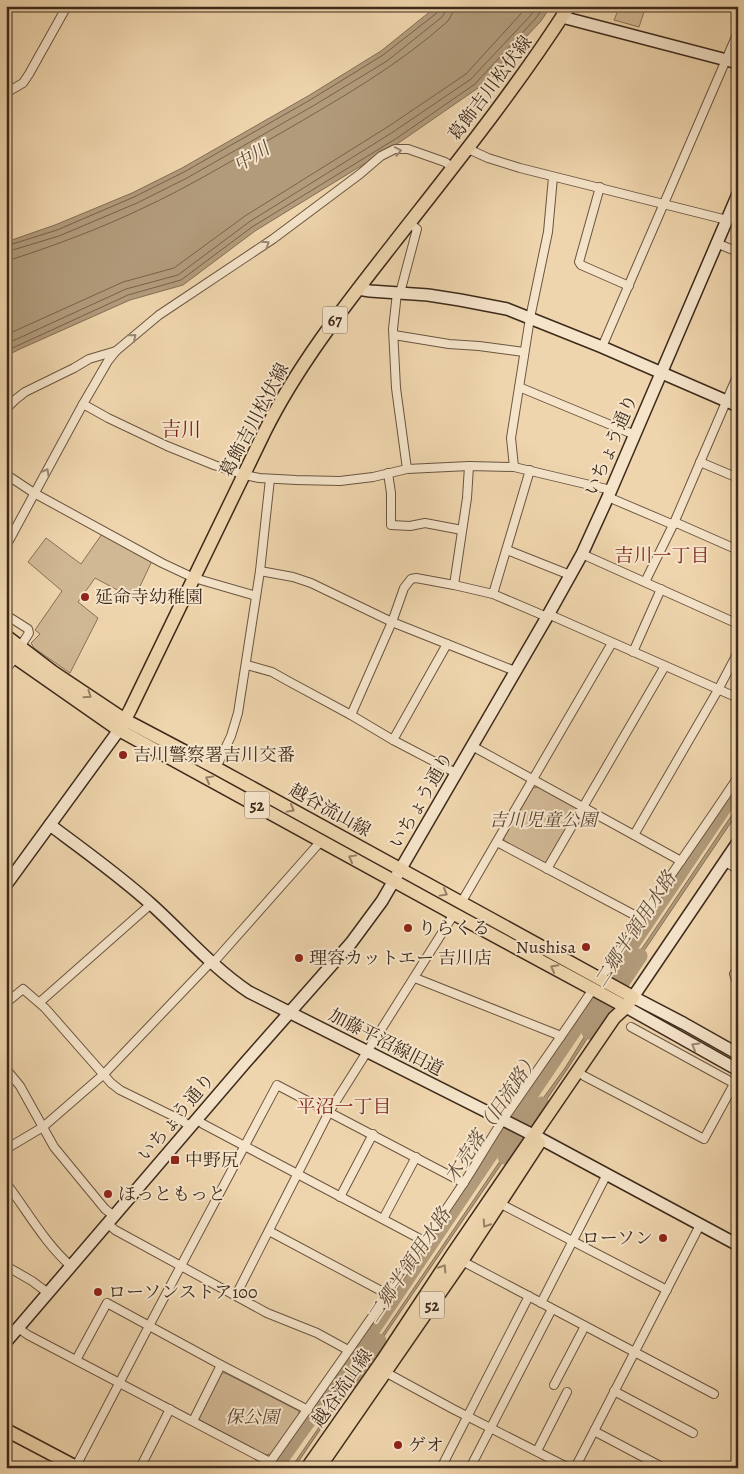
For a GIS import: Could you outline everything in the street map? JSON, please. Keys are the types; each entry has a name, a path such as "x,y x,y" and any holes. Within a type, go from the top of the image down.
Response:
{"main road":[{"name":"葛飾吉川松伏線","path":"122,725 285,393 303,364 525,71 569,6"},
{"name":"越谷流山線","path":"6,636 14,652 52,672 122,725 321,840 462,903 596,986 625,1001"},
{"name":"越谷流山線","path":"122,725 216,768 398,875 454,914 625,1001"},
{"name":"越谷流山線","path":"319,1468 462,1261 499,1203 533,1136 584,1076 621,1022 625,1001"},
{"name":"越谷流山線","path":"307,1468 382,1361 625,1001"},
{"path":"6,1430 77,1467"}],"street":[{"path":"6,93 22,83 29,74 67,6"},
{"path":"562,17 732,61"},
{"path":"602,347 664,203 732,61 738,32"},
{"path":"466,148 488,158 553,177 727,220"},
{"path":"6,546 83,404 108,361 116,351 159,315 273,240 381,156 395,149 408,149 445,162 452,167"},
{"path":"514,467 511,438 530,318 548,232 553,177"},
{"path":"600,188 579,262 581,265 628,286"},
{"name":"いちょう通り","path":"6,1342 245,1063 351,944 382,901 548,616 582,554 738,194"},
{"path":"407,469 396,388 394,335 398,293 417,229 409,223"},
{"path":"716,243 738,252"},
{"path":"358,289 428,295 507,309 602,347 738,406"},
{"path":"394,335 449,344 524,352"},
{"path":"6,409 25,392 88,359 116,351"},
{"path":"645,582 674,523 738,374"},
{"path":"519,387 635,435"},
{"path":"83,404 167,446 244,475 270,479 340,481 373,477 407,469 469,466 514,467 610,493 669,523 679,524 738,550"},
{"path":"700,462 738,478"},
{"path":"454,585 467,498 469,466"},
{"path":"493,594 530,470"},
{"path":"388,473 391,493 391,525 410,526 424,523 462,530"},
{"path":"6,480 10,478 162,563 194,578 256,596"},
{"path":"216,768 231,736 238,714 260,571 270,479"},
{"path":"507,550 570,575"},
{"path":"582,554 738,624"},
{"path":"260,571 293,577 392,622 515,670"},
{"path":"351,715 392,622 404,588 411,579 416,578 493,594 738,698"},
{"path":"633,652 661,589"},
{"path":"6,615 30,633 14,652 6,669"},
{"path":"462,903 612,643"},
{"path":"393,740 447,644"},
{"path":"634,834 738,652"},
{"path":"247,665 272,672 456,774"},
{"path":"547,869 665,666"},
{"path":"6,886 122,725"},
{"path":"472,746 681,861"},
{"path":"18,1328 192,1421 268,1465 464,1183 640,918 738,777"},
{"name":"加藤平沼線旧道","path":"50,825 122,879 212,962 245,989 505,1121 738,1245"},
{"path":"6,1149 43,1127 104,1074 212,962 321,840"},
{"path":"497,842 640,918"},
{"path":"625,1001 738,842"},
{"path":"725,862 738,869"},
{"path":"40,1002 151,904"},
{"path":"236,1295 329,1112 454,914"},
{"path":"738,969 734,974 738,982"},
{"path":"415,978 561,1036"},
{"path":"6,1003 23,989 40,1002 120,1090 181,1120 194,1123 244,1146 424,1241"},
{"path":"625,1001 683,1023 738,1054"},
{"path":"625,1001 738,1070"},
{"path":"584,1076 704,1139 736,1085 631,1027"},
{"path":"6,1068 20,1086 54,1147 104,1209 115,1230 267,1313 317,1333 348,1350"},
{"path":"77,1467 180,1266 278,1085 464,1183"},
{"path":"340,1197 373,1134"},
{"path":"383,1219 416,1157"},
{"path":"540,1302 606,1176"},
{"path":"6,1183 40,1230 62,1258 71,1266"},
{"path":"499,1203 667,1290"},
{"path":"575,1468 700,1225"},
{"path":"269,1231 387,1294"},
{"path":"462,1261 714,1394"},
{"path":"6,1266 32,1280 48,1294"},
{"path":"441,1468 529,1296"},
{"path":"76,1360 107,1303 308,1410"},
{"path":"470,1468 552,1309"},
{"path":"554,1385 585,1326"},
{"path":"192,1421 221,1365"},
{"path":"385,1372 568,1468"},
{"path":"614,1391 693,1433"},
{"path":"537,1451 567,1392"},
{"path":"140,1468 170,1410"},
{"path":"594,1431 664,1468"}],"green space":[{"path":"620,6 646,6 639,27 614,20"},
{"path":"102,534 152,561 134,599 95,578 78,602 98,618 70,673 34,648 31,643 40,634 35,630 62,591 28,562 46,538 81,564"},
{"name":"吉川児童公園","path":"538,787 576,808 576,812 547,862 544,863 504,842 504,838 533,788"},
{"name":"保公園","path":"222,1373 299,1411 299,1416 271,1454 265,1455 200,1420 198,1417"}],"water":[{"name":"中川","path":"437,6 551,6 541,21 478,88 400,142 255,231 183,285 130,300 6,356 6,242 55,225 132,193 182,168 308,96 381,51"},
{"path":"738,806 738,812 629,973 626,972"},
{"path":"599,1013 601,1017 568,1068 532,1121 528,1119 565,1068"},
{"path":"515,1139 517,1141 369,1358 367,1357"},
{"path":"363,1363 365,1364 294,1468 291,1468"}],"waterway":[{"name":"木売落（旧流路）","path":"275,1468 359,1350 738,787"},
{"name":"二郷半領用水路","path":"589,1032 640,956"},
{"name":"二郷半領用水路","path":"505,1157 542,1104"},
{"name":"二郷半領用水路","path":"353,1380 379,1341"}],"place":[{"name":"延命寺幼稚園","path":"85,597"},
{"name":"吉川警察署吉川交番","path":"123,755"},
{"name":"りらくる","path":"408,928"},
{"name":"Nushisa","path":"586,947"},
{"name":"理容カットエー 吉川店","path":"299,958"},
{"name":"中野尻","path":"175,1160"},
{"name":"ほっともっと","path":"108,1194"},
{"name":"ローソン","path":"663,1238"},
{"name":"ローソンストア100","path":"98,1292"},
{"name":"ゲオ","path":"398,1445"}],"district":[{"name":"吉川","path":"181,429"},
{"name":"吉川一丁目","path":"662,555"},
{"name":"平沼一丁目","path":"344,1106"}]}
